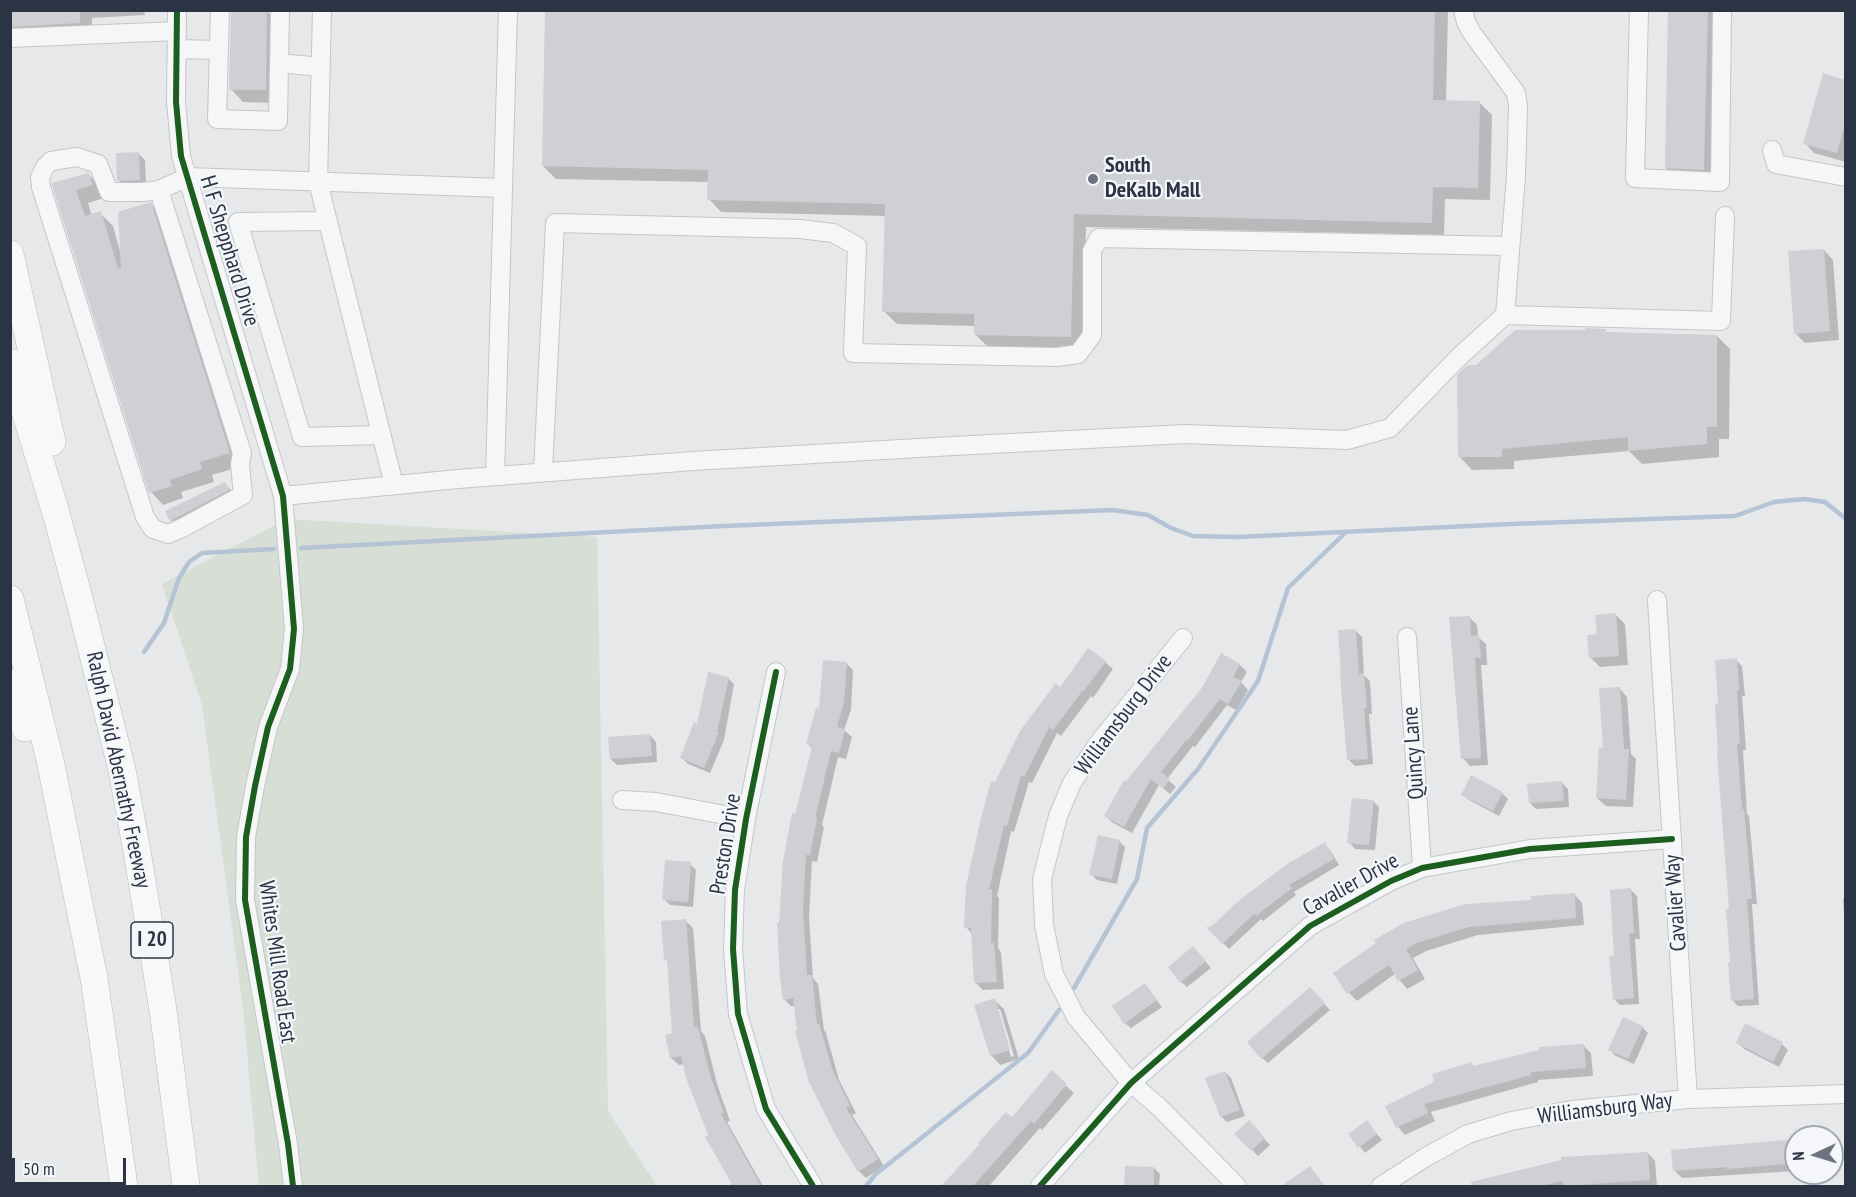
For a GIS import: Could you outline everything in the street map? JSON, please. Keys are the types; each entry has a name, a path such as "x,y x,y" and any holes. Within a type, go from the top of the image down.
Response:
{"highway":[{"path":"10,254 54,447 104,696"},
{"name":"Ralph David Abernathy Freeway","path":"10,362 56,513 122,770 163,1011 186,1186"},
{"path":"10,599 50,760 94,978 124,1186"},
{"path":"10,682 60,843 94,978"}],"street":[{"name":"H F Shepphard Drive","path":"177,10 178,124 181,156 283,496"},
{"path":"220,10 218,119 278,121 280,10"},
{"path":"322,10 318,182 394,485"},
{"path":"495,476 508,10"},
{"path":"283,496 543,472 887,449 1185,434 1347,440 1390,429 1459,357 1505,315 1516,176 1518,105 1516,93 1472,33 1463,10"},
{"path":"1639,10 1635,178 1720,182 1722,10"},
{"path":"10,38 177,40 218,50"},
{"path":"279,63 321,67"},
{"path":"1772,150 1776,164 1845,177"},
{"path":"159,190 242,453 240,464 243,495 168,534 153,529 145,517 41,188 40,177 45,167 51,161 77,157 98,164 108,192 159,190 188,177 503,188"},
{"path":"1505,315 1721,321 1725,216"},
{"path":"327,220 238,222 302,437 381,435"},
{"path":"543,472 555,223 800,229 833,233 857,246 853,353 1057,357 1078,354 1092,335 1092,251 1099,238 1510,246"},
{"name":"Whites Mill Road East","path":"283,496 294,629 290,669 268,727 255,786 246,837 245,900 288,1144 292,1186"},
{"name":"Cavalier Way","path":"1657,600 1689,1099"},
{"name":"Quincy Lane","path":"1407,637 1422,868"},
{"name":"Williamsburg Drive","path":"1183,638 1097,745 1072,783 1058,816 1042,879 1044,924 1056,979 1076,1017 1131,1083 1159,1107 1237,1186"},
{"name":"Preston Drive","path":"776,672 746,819 735,890 733,949 738,1014 766,1109 813,1186"},
{"path":"622,800 656,802 746,819"},
{"name":"Cavalier Drive","path":"1041,1186 1131,1083 1310,926 1391,881 1422,868 1530,849 1672,839"},
{"name":"Williamsburg Way","path":"1381,1186 1426,1157 1468,1134 1511,1121 1572,1110 1689,1099 1845,1094"}],"shaded area":[{"path":"287,519 597,537 608,1111 657,1186 259,1186 243,1008 202,705 162,584"}],"building":[{"path":"10,10 80,10 80,23 10,27"},
{"path":"231,10 267,10 266,90 229,90"},
{"name":"South DeKalb Mall","path":"545,10 1435,10 1433,100 1480,101 1478,188 1433,187 1432,223 1074,214 1071,337 974,335 974,314 882,312 885,204 707,200 708,170 542,166"},
{"path":"1668,10 1708,10 1704,170 1665,168"},
{"path":"1823,73 1845,80 1845,124 1837,153 1803,144"},
{"path":"139,152 140,180 117,181 116,153"},
{"path":"89,173 93,185 76,190 85,216 101,211 118,269 121,268 118,212 151,202 230,453 200,462 202,469 170,480 172,486 149,493 52,185 52,183"},
{"path":"1824,249 1830,331 1794,334 1788,251"},
{"path":"1585,328 1606,329 1606,332 1717,335 1717,427 1707,427 1707,444 1628,451 1628,437 1502,449 1502,457 1458,457 1457,375 1468,365 1476,365 1515,330 1585,330"},
{"path":"225,482 229,490 170,521 165,511"},
{"path":"1616,613 1619,656 1589,658 1587,635 1597,634 1595,615"},
{"path":"1470,616 1471,636 1479,635 1481,658 1475,658 1481,758 1461,759 1449,617"},
{"path":"1356,629 1359,674 1364,673 1368,759 1347,760 1338,630"},
{"path":"1088,648 1106,661 1053,730 1049,727 1024,777 1021,775 1007,826 1004,825 989,889 992,889 991,943 994,943 997,982 974,983 971,928 964,928 966,886 991,781 995,782 1020,731 1056,683 1060,687"},
{"path":"1221,653 1240,664 1233,677 1242,681 1228,704 1220,699 1161,772 1170,779 1163,789 1151,779 1124,827 1104,816 1124,780 1126,781 1201,689"},
{"path":"1737,658 1740,744 1737,744 1752,899 1747,899 1754,999 1731,1001 1726,909 1729,909 1717,754 1715,705 1718,704 1715,660"},
{"path":"823,660 847,662 844,702 837,727 845,729 839,753 831,751 815,818 817,818 810,855 806,855 803,910 807,975 812,975 817,1024 819,1024 833,1071 850,1106 846,1108 878,1159 858,1172 836,1136 809,1082 795,1031 797,1030 793,998 783,1000 780,978 777,923 779,923 783,861 792,813 795,814 812,746 806,744 816,708 819,709"},
{"path":"708,672 729,677 717,732 719,732 704,768 680,758 694,722 697,724"},
{"path":"1620,687 1624,749 1629,749 1626,800 1596,798 1599,747 1603,748 1599,688"},
{"path":"650,734 652,756 610,759 608,737"},
{"path":"1471,775 1503,792 1493,811 1461,795"},
{"path":"1562,781 1564,801 1529,803 1527,784"},
{"path":"1352,798 1374,800 1369,845 1347,843"},
{"path":"1098,835 1120,840 1112,879 1089,875"},
{"path":"1325,842 1334,859 1289,885 1292,888 1256,916 1254,914 1222,944 1206,927 1211,927 1236,903 1287,864"},
{"path":"665,860 691,862 688,902 662,900"},
{"path":"1631,888 1634,933 1629,934 1634,998 1613,1000 1609,956 1614,956 1610,890"},
{"path":"1575,893 1576,918 1469,927 1417,943 1406,949 1418,970 1398,981 1389,965 1347,994 1333,973 1376,943 1374,940 1404,923 1465,904 1531,900 1531,896"},
{"path":"686,919 694,1027 698,1027 710,1075 724,1113 721,1114 761,1186 733,1186 705,1137 708,1135 686,1078 681,1056 670,1058 665,1035 672,1033 667,960 664,960 661,921"},
{"path":"1193,946 1206,961 1180,983 1168,967"},
{"path":"1145,983 1157,1000 1124,1024 1112,1006"},
{"path":"1310,987 1325,1003 1261,1059 1247,1042"},
{"path":"995,998 1010,1050 990,1056 974,1005"},
{"path":"1623,1017 1643,1026 1628,1059 1608,1050"},
{"path":"1745,1023 1783,1042 1773,1062 1736,1043"},
{"path":"1584,1044 1586,1068 1531,1072 1531,1075 1424,1104 1428,1113 1396,1128 1385,1106 1434,1082 1432,1074 1472,1062 1473,1066 1539,1050 1539,1047"},
{"path":"1052,1070 1067,1084 1034,1124 1031,1121 973,1186 941,1186 1006,1112 1012,1117"},
{"path":"1225,1071 1240,1110 1220,1117 1205,1078"},
{"path":"1249,1120 1265,1138 1251,1151 1234,1134"},
{"path":"1367,1120 1377,1134 1358,1148 1348,1134"},
{"path":"1784,1140 1784,1164 1673,1171 1671,1150"},
{"path":"1648,1152 1650,1180 1563,1186 1563,1181 1539,1186 1472,1186 1471,1182 1561,1160 1561,1157"},
{"path":"1125,1166 1154,1167 1154,1186 1124,1186"},
{"path":"1310,1166 1325,1186 1281,1186"}],"waterway":[{"path":"301,548 724,526 1112,510 1148,515 1171,528 1193,536 1237,537 1735,516 1774,502 1804,499 1825,502 1846,519"},
{"path":"1074,988 1137,879 1147,828 1198,769 1258,681 1288,588 1346,532"},
{"path":"144,652 164,623 179,578 189,562 202,553 274,549"},
{"path":"866,1186 876,1174 1028,1053 1059,1010"}],"cycle path":[{"path":"177,10 176,102 181,156 283,496 294,629 290,669 268,727 255,786 246,837 245,900 288,1144 293,1186"},
{"path":"776,672 746,819 735,890 733,949 738,1014 766,1109 813,1186"},
{"path":"1040,1186 1131,1083 1310,926 1391,881 1422,868 1530,849 1672,839"}],"place":[{"name":"South DeKalb Mall","path":"1093,179"}]}
